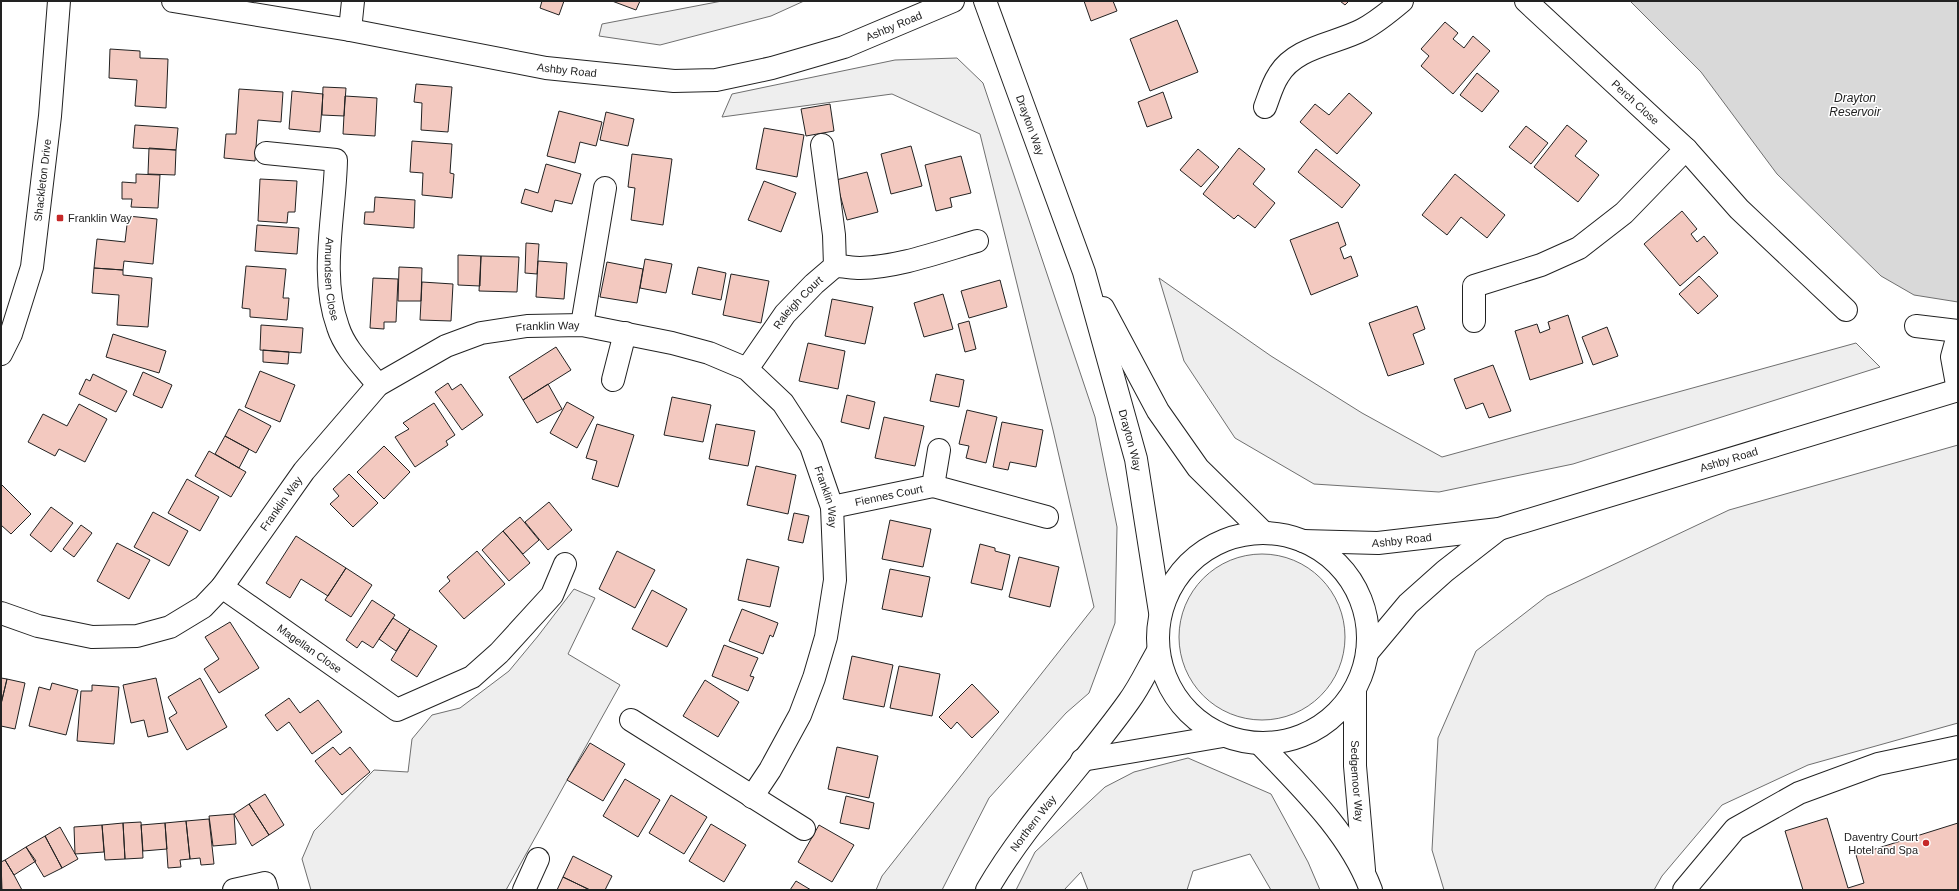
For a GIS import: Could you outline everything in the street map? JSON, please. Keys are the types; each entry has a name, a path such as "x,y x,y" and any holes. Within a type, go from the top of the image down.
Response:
{"street":[{"name":"Shackleton Drive","path":"1,354 10,334 32,267 50,116 59,1"},
{"name":"Ashby Road","path":"173,1 350,30 546,68 674,81 716,80 772,68 844,47 953,1"},
{"path":"350,30 353,1"},
{"name":"Drayton Way","path":"985,1 1084,272 1136,459 1160,612"},
{"path":"1266,107 1278,75 1291,60 1317,47 1361,30 1383,18 1402,1"},
{"name":"Perch Close","path":"1526,1 1686,149 1739,209 1846,310"},
{"path":"822,145 834,235 835,266 860,268 888,264 915,259 977,241"},
{"path":"1474,321 1474,286 1541,265 1579,248 1624,212 1686,149"},
{"name":"Amundsen Close","path":"266,153 336,160 329,259 330,294 338,328 354,356 378,385"},
{"path":"582,326 605,188"},
{"name":"Raleigh Court","path":"747,369 785,314 814,284 835,266"},
{"name":"Drayton Way","path":"1084,272 1158,411 1198,468 1263,532"},
{"name":"Franklin Way","path":"1,613 38,626 92,637 137,636 170,627 203,607 222,587 304,471 378,385 446,346 481,333 528,326 582,326 625,333 709,353 747,369 783,403 811,446 832,507 835,580 826,637 814,678 800,715 770,770 752,797"},
{"path":"1916,326 1958,331"},
{"path":"613,380 625,333"},
{"path":"1958,335 1952,357 1958,390"},
{"name":"Ashby Road","path":"1303,540 1378,543 1499,529 1958,390"},
{"name":"Fiennes Court","path":"832,507 934,486 939,450"},
{"path":"934,486 1047,518"},
{"name":"Ashby Road","path":"1367,653 1408,604 1445,571 1499,529"},
{"path":"1263,532 1290,535 1303,540 1324,552 1341,567 1360,595 1368,629 1367,653 1363,672 1355,690 1330,719 1298,738 1260,744 1223,736 1192,716 1169,687 1158,652 1158,632 1160,612 1174,580 1198,554 1228,538 1263,532"},
{"name":"Magellan Close","path":"222,587 397,710 472,677 499,653 552,595 565,564"},
{"name":"Northern Way","path":"987,890 1003,862 1129,700 1158,652"},
{"name":"Sedgemoor Way","path":"1355,690 1355,766 1368,881"},
{"path":"631,720 804,829"},
{"path":"1082,760 1223,736"},
{"name":"Sedgemoor Way","path":"1260,744 1322,809 1368,881"},
{"path":"1684,890 1735,829 1799,793 1878,764 1958,746"},
{"path":"524,890 538,859"},
{"path":"234,890 265,884 267,890"}],"shaded area":[{"path":"722,1 804,1 771,16 660,45 599,36 602,24"},
{"path":"957,58 983,83 1095,417 1117,527 1115,623 1089,693 1066,713 989,798 942,890 876,890 882,876 1094,607 1053,430 980,134 892,94 722,117 732,94 895,60"},
{"path":"1159,278 1271,356 1362,413 1442,457 1856,343 1880,367 1573,464 1439,492 1314,484 1235,438 1184,361"},
{"path":"1958,445 1958,723 1808,765 1722,805 1662,876 1654,890 1444,890 1432,850 1438,738 1476,651 1547,596 1729,510"},
{"path":"1262,554 1286,558 1301,564 1314,573 1326,585 1335,598 1341,613 1345,637 1341,661 1335,676 1326,689 1314,701 1301,710 1286,716 1262,720 1238,716 1223,710 1210,701 1198,689 1189,676 1183,661 1179,637 1183,613 1189,598 1198,585 1210,573 1223,564 1238,558"},
{"path":"574,589 595,598 568,654 620,685 506,890 311,890 302,859 314,831 374,770 408,772 412,739 432,715 460,708 509,671"},
{"path":"1188,758 1271,794 1308,862 1320,890 1271,890 1250,854 1193,871 1187,890 1088,890 1081,872 1064,890 1016,890 1035,852 1105,787 1134,772"}],"water":[{"name":"Drayton Reservoir","path":"1630,1 1958,1 1958,302 1914,295 1881,276 1777,174 1701,72"}],"building":[{"path":"542,1 564,1 559,15 540,8"},
{"path":"612,1 640,1 636,10"},
{"path":"1084,1 1113,1 1117,11 1091,21"},
{"path":"1340,1 1349,1 1345,5"},
{"path":"1177,20 1198,72 1150,91 1130,39"},
{"path":"1445,22 1458,33 1453,39 1464,48 1473,36 1490,51 1453,94 1421,66 1429,56 1421,49"},
{"path":"110,49 140,51 140,58 168,59 166,108 135,106 137,80 109,78"},
{"path":"1477,73 1499,91 1482,112 1460,95"},
{"path":"416,84 452,87 448,132 421,130 422,103 414,102"},
{"path":"323,87 346,88 344,116 322,115"},
{"path":"239,89 283,92 281,122 258,120 255,161 224,158 226,134 236,134"},
{"path":"292,91 323,94 320,132 289,129"},
{"path":"1163,92 1172,118 1147,127 1138,102"},
{"path":"1349,93 1372,113 1337,154 1300,122 1315,104 1329,115"},
{"path":"345,96 377,98 375,136 343,134"},
{"path":"830,104 834,131 806,136 801,109"},
{"path":"559,111 602,122 596,146 580,142 575,163 547,156"},
{"path":"606,112 634,119 628,146 600,140"},
{"path":"135,125 178,128 176,150 133,148"},
{"path":"1567,125 1587,141 1575,156 1599,175 1578,202 1534,167"},
{"path":"1526,126 1548,143 1531,164 1509,147"},
{"path":"764,128 804,135 797,177 756,169"},
{"path":"412,141 452,144 450,173 454,174 452,198 422,195 423,173 410,172"},
{"path":"911,146 922,186 891,194 881,154"},
{"path":"149,148 176,150 175,175 148,174"},
{"path":"1239,148 1265,169 1253,184 1275,203 1255,228 1238,215 1234,219 1203,194"},
{"path":"1198,149 1219,167 1201,187 1180,170"},
{"path":"1316,149 1360,185 1342,208 1298,172"},
{"path":"632,154 672,159 663,225 631,220 635,188 628,187"},
{"path":"961,156 971,193 950,198 952,207 936,211 925,165"},
{"path":"546,164 581,174 572,204 555,200 552,212 521,203 525,189 538,193"},
{"path":"867,172 878,212 847,220 836,180"},
{"path":"136,174 160,175 158,208 131,207 132,199 122,199 122,182 136,183"},
{"path":"1455,174 1505,215 1487,238 1461,217 1447,235 1422,215"},
{"path":"260,179 297,181 295,212 288,212 287,223 258,221"},
{"path":"764,181 796,193 781,232 748,220"},
{"path":"375,197 415,200 414,228 364,224 365,212 374,212"},
{"path":"1682,211 1697,229 1691,234 1697,242 1704,236 1718,253 1680,286 1644,244"},
{"path":"128,216 157,219 153,264 124,261 123,270 94,268 97,239 125,242"},
{"path":"1338,222 1346,245 1340,248 1344,259 1351,256 1358,276 1311,295 1290,240"},
{"path":"257,225 299,228 297,254 255,251"},
{"path":"526,243 539,244 537,274 525,273"},
{"path":"458,255 481,256 480,286 458,285"},
{"path":"481,256 519,257 517,292 479,291"},
{"path":"645,259 672,264 666,293 640,288"},
{"path":"538,261 567,263 564,299 536,297"},
{"path":"607,262 643,269 637,303 600,297"},
{"path":"246,266 286,269 283,298 289,298 287,320 250,317 250,309 242,308"},
{"path":"399,267 422,268 421,301 398,301"},
{"path":"698,267 726,273 721,300 692,294"},
{"path":"94,268 123,270 123,275 152,278 148,327 117,325 119,295 92,293"},
{"path":"731,274 769,281 761,323 723,315"},
{"path":"1699,276 1718,296 1698,314 1679,294"},
{"path":"373,278 398,279 396,322 384,322 384,329 370,328"},
{"path":"1000,280 1007,307 969,318 961,291"},
{"path":"422,282 453,284 451,321 420,320"},
{"path":"943,294 953,329 924,337 914,303"},
{"path":"832,299 873,307 865,344 825,336"},
{"path":"1417,306 1425,329 1413,334 1424,364 1388,376 1369,323"},
{"path":"1568,315 1583,363 1530,380 1515,331 1537,324 1540,333 1550,329 1548,322"},
{"path":"969,321 976,349 965,352 958,324"},
{"path":"261,325 303,328 301,353 260,350"},
{"path":"1607,327 1618,356 1593,365 1582,337"},
{"path":"113,334 166,351 159,373 106,357"},
{"path":"808,343 845,351 838,389 799,381"},
{"path":"556,347 571,370 523,400 509,377"},
{"path":"263,350 289,352 288,364 263,362"},
{"path":"1493,365 1511,411 1489,418 1483,403 1466,409 1454,379"},
{"path":"260,371 295,385 280,422 245,407"},
{"path":"143,372 172,385 162,408 133,395"},
{"path":"93,374 127,391 116,412 79,394 86,379 90,381"},
{"path":"936,374 964,380 959,407 930,401"},
{"path":"448,383 452,390 461,384 483,415 462,430 435,392"},
{"path":"548,384 562,409 537,423 523,400"},
{"path":"847,395 875,402 869,429 841,422"},
{"path":"672,397 711,405 703,442 664,435"},
{"path":"567,402 594,417 577,448 550,433"},
{"path":"434,403 455,435 446,441 448,445 415,467 395,437 409,429 403,423"},
{"path":"79,404 107,419 85,462 59,449 55,456 28,442 43,414 67,426"},
{"path":"239,409 271,426 256,453 225,436"},
{"path":"967,410 997,417 986,463 966,458 969,446 959,444"},
{"path":"884,417 924,426 915,466 875,458"},
{"path":"1002,422 1043,430 1036,467 1010,462 1008,470 993,467"},
{"path":"597,424 634,435 618,487 592,479 597,461 586,458"},
{"path":"716,424 755,431 748,466 709,459"},
{"path":"225,436 249,449 239,468 215,454"},
{"path":"384,446 410,472 384,499 357,472"},
{"path":"209,451 246,472 231,497 195,476"},
{"path":"756,466 796,475 788,514 747,505"},
{"path":"349,474 378,503 353,527 330,504 339,496 333,489"},
{"path":"187,479 219,497 200,531 168,513"},
{"path":"1,484 31,514 11,534 1,525"},
{"path":"549,502 572,530 548,550 525,522"},
{"path":"51,507 73,523 51,552 30,535"},
{"path":"153,512 188,531 169,566 134,547"},
{"path":"794,513 809,516 803,543 788,540"},
{"path":"520,517 539,540 523,554 503,531"},
{"path":"890,520 931,529 923,567 882,559"},
{"path":"81,525 92,533 74,557 63,549"},
{"path":"503,531 530,563 509,581 482,550"},
{"path":"296,536 346,568 328,596 301,579 290,598 266,583"},
{"path":"117,543 150,560 129,599 97,581"},
{"path":"980,544 995,548 995,551 1010,555 1002,590 971,583"},
{"path":"477,551 505,584 464,619 439,591 450,581 447,577"},
{"path":"617,551 655,570 635,608 599,589"},
{"path":"1019,557 1059,567 1050,607 1009,597"},
{"path":"747,559 779,567 770,607 738,600"},
{"path":"346,568 372,585 351,617 325,600"},
{"path":"890,569 930,577 922,617 882,609"},
{"path":"652,590 687,609 667,647 632,629"},
{"path":"372,600 395,615 373,648 362,641 357,648 346,640"},
{"path":"742,609 778,623 773,637 770,635 763,654 729,641"},
{"path":"393,618 410,629 396,651 379,639"},
{"path":"230,622 259,668 219,693 204,669 219,659 205,637"},
{"path":"410,629 437,646 417,677 391,660"},
{"path":"724,645 758,658 750,676 754,677 748,691 712,676"},
{"path":"852,656 893,665 884,707 843,699"},
{"path":"899,666 940,674 932,716 890,708"},
{"path":"1,678 7,679 1,704"},
{"path":"156,678 168,732 148,737 144,720 131,723 123,685"},
{"path":"200,678 227,727 187,750 169,718 177,713 168,697"},
{"path":"7,679 25,683 15,729 1,726 1,704"},
{"path":"705,680 739,702 718,737 683,716"},
{"path":"52,683 78,690 66,735 29,726 39,687 50,690"},
{"path":"972,684 999,712 972,738 957,722 951,729 939,717"},
{"path":"92,685 119,687 114,744 77,741 81,691 92,691"},
{"path":"289,698 300,713 318,700 342,732 312,754 289,722 277,731 265,715"},
{"path":"590,743 625,764 603,801 567,780"},
{"path":"333,747 340,755 350,747 370,772 342,795 315,761"},
{"path":"837,747 878,756 869,798 828,789"},
{"path":"625,779 660,800 638,837 603,816"},
{"path":"265,794 284,825 269,835 249,804"},
{"path":"671,795 707,817 684,854 649,833"},
{"path":"846,796 874,803 869,829 840,823"},
{"path":"249,804 269,835 252,846 234,814"},
{"path":"234,814 236,844 213,846 209,816"},
{"name":"Daventry Court Hotel and Spa","path":"1827,818 1848,888 1864,883 1856,855 1958,823 1958,890 1803,890 1785,831"},
{"path":"209,819 214,864 201,865 200,858 190,859 186,821"},
{"path":"186,821 190,859 180,860 181,867 168,868 165,823"},
{"path":"141,822 143,858 125,859 123,823"},
{"path":"123,823 125,859 105,860 102,825"},
{"path":"165,823 167,849 143,851 141,825"},
{"path":"711,824 746,845 724,882 689,861"},
{"path":"102,825 104,852 75,854 74,827"},
{"path":"819,825 854,845 832,882 798,862"},
{"path":"60,827 78,859 62,868 45,836"},
{"path":"45,836 62,868 44,877 26,847"},
{"path":"26,847 36,861 14,875 5,860"},
{"path":"573,856 612,876 605,890 590,890 563,877"},
{"path":"5,860 22,890 2,890 1,862"},
{"path":"563,877 590,890 557,890"},
{"path":"796,881 811,890 790,890"}],"place":[{"name":"Franklin Way","path":"60,218"},
{"name":"Daventry Court Hotel and Spa","path":"1926,843"}]}
